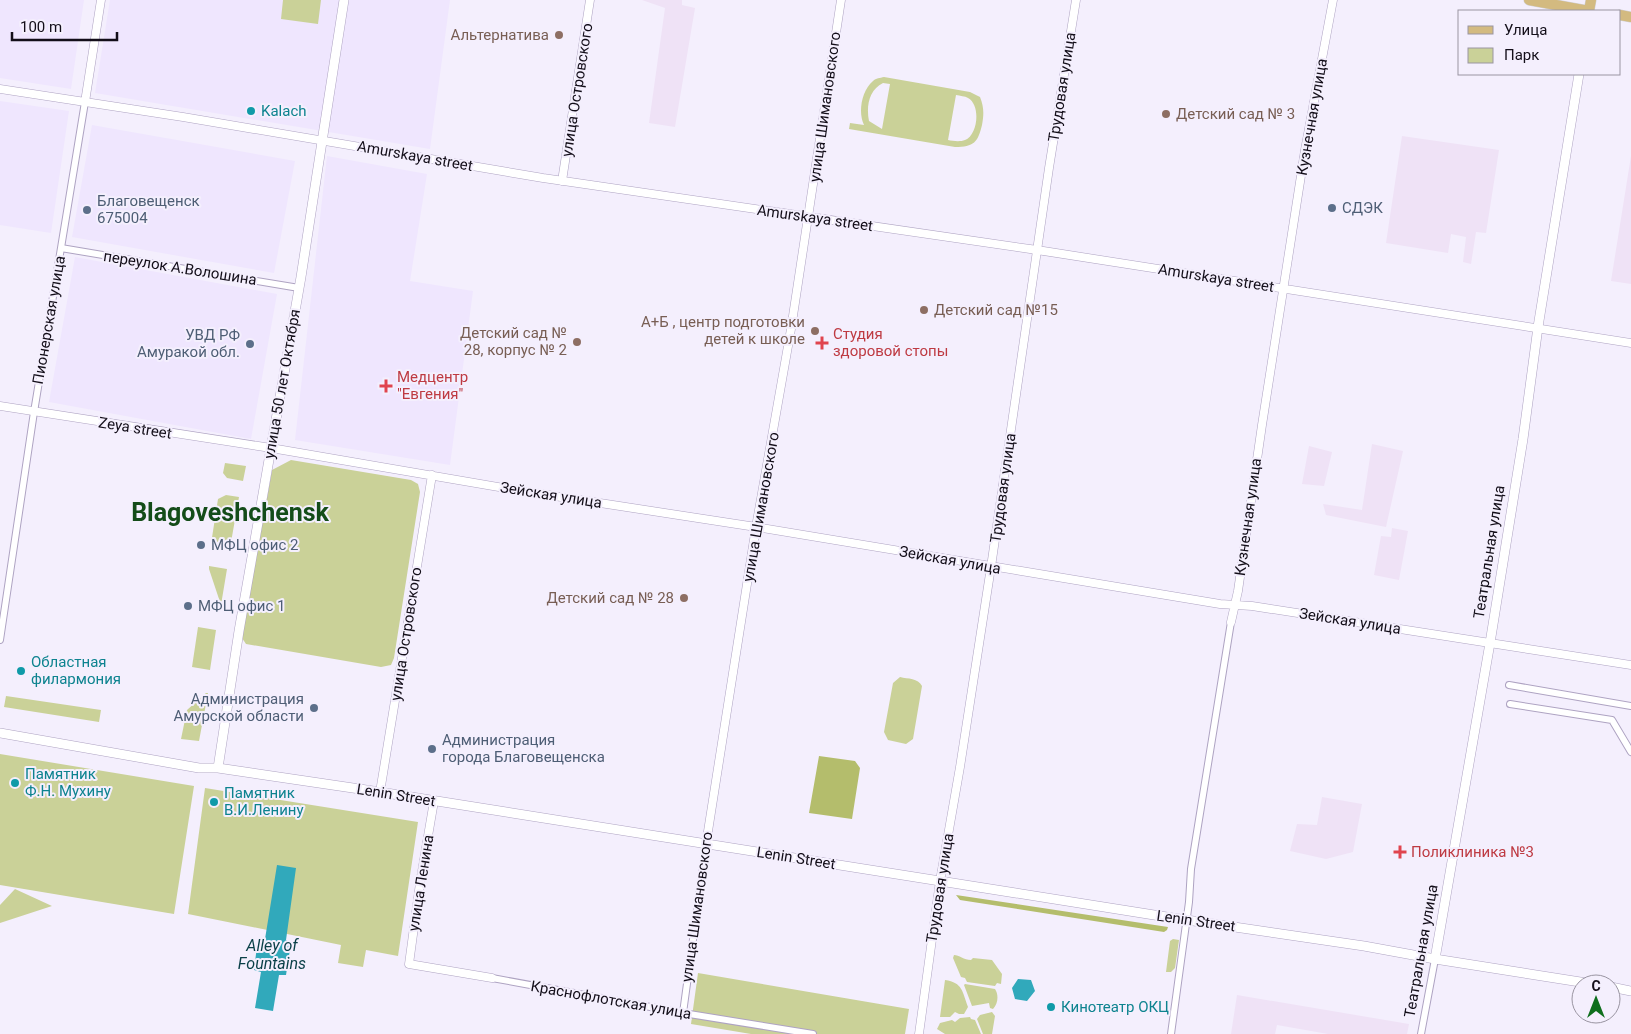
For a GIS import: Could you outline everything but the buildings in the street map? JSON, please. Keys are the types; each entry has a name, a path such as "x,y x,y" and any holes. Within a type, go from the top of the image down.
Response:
{"main road":[{"name":"улица 50 лет Октября","path":"218,768 239,631 299,288 344,0"},
{"path":"1529,0 1584,10"},
{"name":"Театральная улица","path":"1435,959 1490,644 1579,75"},
{"name":"Lenin Street","path":"0,733 199,768 218,768 380,792 1186,920 1345,943 1571,981"}],"street":[{"name":"Пионерская улица","path":"0,640 34,412 101,0"},
{"name":"улица Островского","path":"562,181 590,0"},
{"name":"улица Шимановского","path":"683,1013 706,844 756,526 791,329 841,0"},
{"name":"Трудовая улица","path":"919,1034 940,881 960,768 1076,0"},
{"name":"Кузнечная улица","path":"1171,1034 1191,869 1231,622 1238,591 1305,150 1333,0"},
{"name":"Amurskaya street","path":"0,89 323,140 562,181 1037,250 1631,343"},
{"name":"переулок А.Волошина","path":"61,248 299,288"},
{"name":"Zeya street","path":"0,406 271,448"},
{"name":"Зейская улица","path":"271,448 515,490 756,526 991,567 1234,606 1252,606 1631,665"},
{"name":"улица Островского","path":"380,792 432,475"},
{"path":"1509,685 1631,706"},
{"path":"1510,704 1612,720 1631,752"},
{"name":"улица Ленина","path":"410,964 420,883 434,802"},
{"name":"Театральная улица","path":"1421,1034 1435,959"},
{"name":"Краснофлотская улица","path":"410,964 683,1013 813,1034"}],"shaded area":[{"path":"0,0 84,0 71,89 0,78"},
{"path":"110,0 450,0 430,149 95,93"},
{"path":"642,0 682,0 682,5 695,8 675,127 649,123 665,8"},
{"path":"0,101 69,111 51,233 0,225"},
{"path":"92,125 295,161 274,273 72,237"},
{"path":"1402,136 1499,150 1486,233 1476,232 1471,264 1463,262 1466,237 1451,234 1448,253 1386,243"},
{"path":"327,156 427,174 410,281 473,291 450,465 295,440"},
{"path":"1631,156 1631,284 1611,281"},
{"path":"75,257 277,294 251,439 49,402"},
{"path":"1372,444 1403,451 1386,527 1326,515 1323,504 1362,510"},
{"path":"1309,446 1332,452 1324,486 1302,484"},
{"path":"1392,528 1408,531 1399,580 1374,575 1381,536 1391,537"},
{"path":"1322,797 1362,804 1353,852 1326,859 1290,851 1297,824 1317,825"},
{"path":"1237,995 1409,1024 1407,1034 1328,1034 1277,1025 1275,1034 1231,1034"}],"green space":[{"path":"283,0 321,0 318,24 281,19"},
{"path":"884,77 970,92 980,97 983,117 977,139 971,145 955,147 849,129 850,123 864,125 861,114 863,96 873,81","holes":["883,83 890,84 882,129 869,121 868,104 874,90","956,95 967,97 975,107 976,113 973,132 969,137 961,141 948,140"]},
{"path":"291,460 411,480 418,484 420,492 394,658 391,665 381,667 246,644 242,638 272,470"},
{"path":"225,463 246,466 243,481 227,478 223,473"},
{"path":"226,495 239,497 230,548 211,544 218,499"},
{"path":"209,566 227,569 221,605 209,569"},
{"path":"198,627 216,630 210,670 192,667"},
{"path":"900,677 915,680 922,686 913,739 906,744 888,740 884,732 893,683"},
{"path":"208,693 199,741 181,739 187,710"},
{"path":"6,696 101,710 99,722 4,707"},
{"path":"0,754 194,786 174,914 0,885"},
{"path":"819,756 855,761 860,768 852,819 809,813"},
{"path":"205,788 418,822 398,956 366,950 363,967 338,963 341,945 188,914"},
{"path":"15,889 52,906 0,923 0,905"},
{"path":"956,895 1168,927 1164,932 960,900"},
{"path":"1173,939 1179,940 1175,968 1171,972 1166,972 1170,941"},
{"path":"954,955 968,960 973,958 992,960 1002,974 1001,984 997,983 995,986 967,982 965,978 961,977 953,958"},
{"path":"698,973 909,1009 905,1034 751,1034 691,1024"},
{"path":"945,980 955,983 963,992 968,1007 964,1014 955,1012 950,1017 940,1017"},
{"path":"965,984 995,989 997,999 993,1009 990,1008 989,1003 972,1006"},
{"path":"992,1012 995,1016 992,1034 983,1034 977,1019 980,1015"},
{"path":"970,1017 975,1020 981,1034 945,1034 937,1029 940,1023 952,1020 955,1022 960,1018"}],"water":[{"name":"Alley of Fountains","path":"277,865 296,868 286,940 291,943 286,975 279,975 273,1011 255,1008 261,972 254,970 258,938 265,939"},
{"path":"1018,979 1031,980 1035,991 1027,1001 1015,999 1012,988"}],"place":[{"name":"Альтернатива","path":"559,35"},
{"name":"Kalach","path":"251,111"},
{"name":"Детский сад № 3","path":"1166,114"},
{"name":"СДЭК","path":"1332,208"},
{"name":"Благовещенск 675004","path":"87,210"},
{"name":"Детский сад №15","path":"924,310"},
{"name":"А+Б , центр подготовки детей к школе","path":"815,331"},
{"name":"Детский сад № 28, корпус № 2","path":"577,342"},
{"name":"Студия здоровой стопы","path":"822,343"},
{"name":"УВД РФ Амуракой обл.","path":"250,344"},
{"name":"Медцентр \"Евгения\"","path":"386,386"},
{"name":"МФЦ офис 2","path":"201,545"},
{"name":"Детский сад № 28","path":"684,598"},
{"name":"МФЦ офис 1","path":"188,606"},
{"name":"Областная филармония","path":"21,671"},
{"name":"Администрация Амурской области","path":"314,708"},
{"name":"Администрация города Благовещенска","path":"432,749"},
{"name":"Памятник Ф.Н. Мухину","path":"15,783"},
{"name":"Памятник В.И.Ленину","path":"214,802"},
{"name":"Поликлиника №3","path":"1400,852"},
{"name":"Кинотеатр ОКЦ","path":"1051,1007"}],"district":[{"name":"Blagoveshchensk","path":"230,512"}]}
